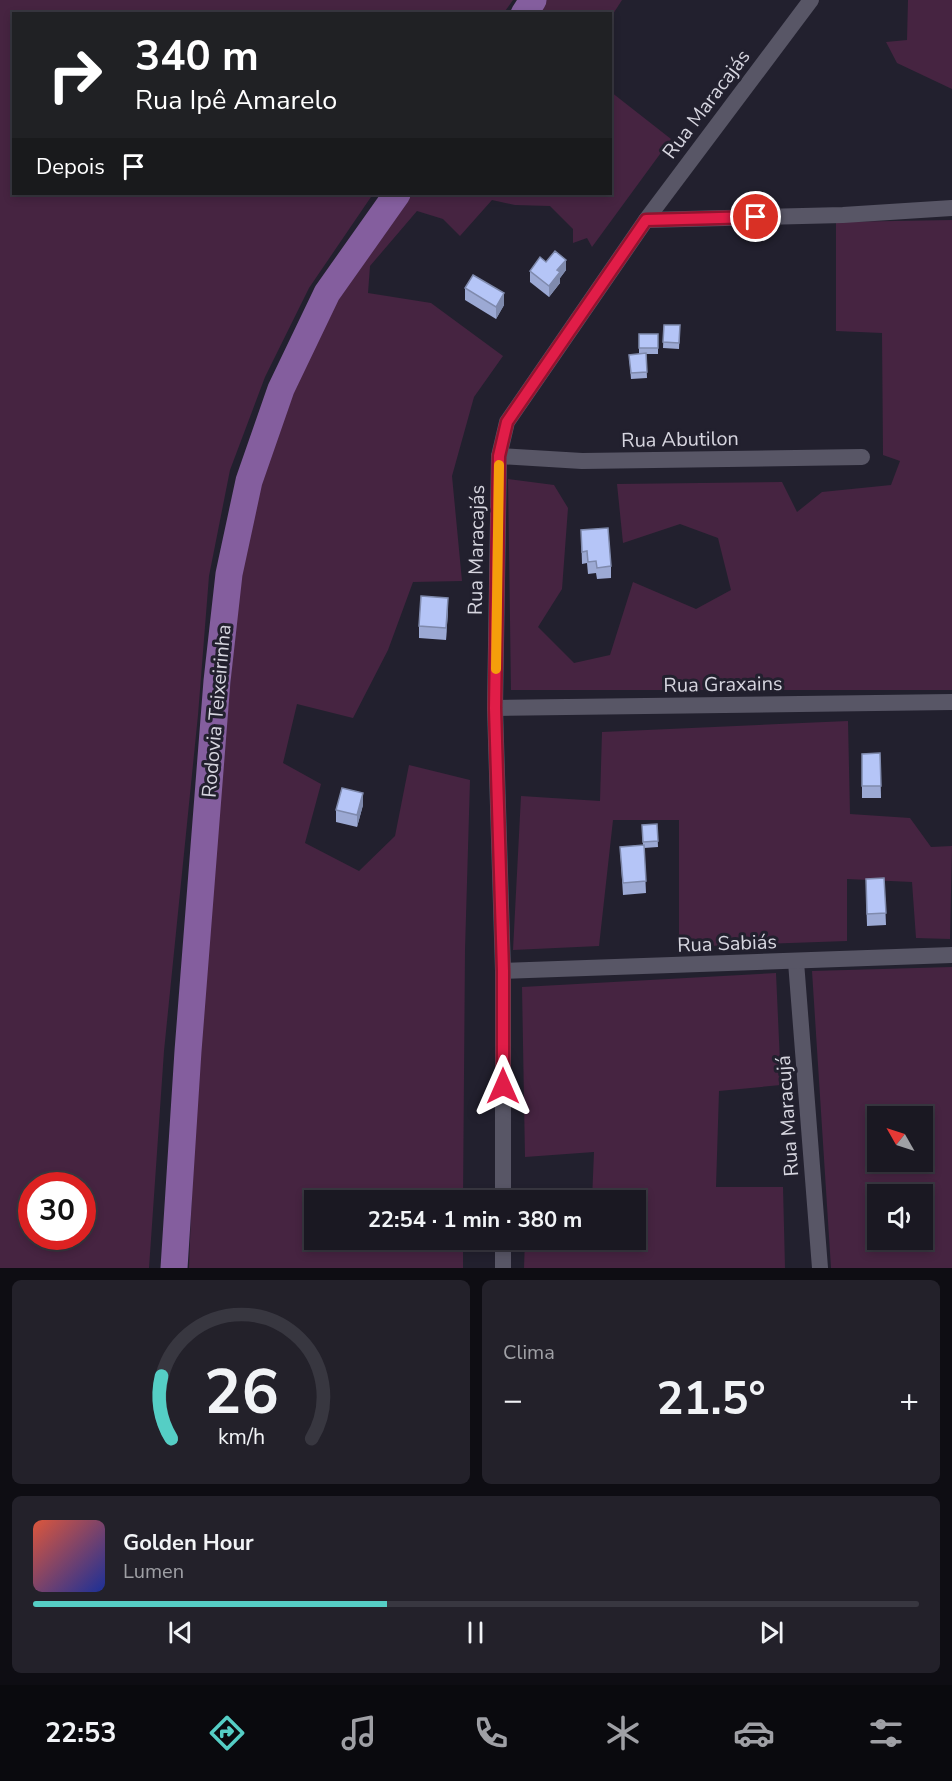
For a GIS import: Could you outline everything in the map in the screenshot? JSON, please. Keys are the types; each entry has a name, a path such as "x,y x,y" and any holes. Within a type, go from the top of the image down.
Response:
{"main road":[{"name":"Rodovia Teixeirinha","path":"174,1268 188,1051 217,681 229,574 249,481 281,389 327,293 396,195"}],"street":[{"name":"Rua Maracajás","path":"502,1190 503,971 495,708 499,456 507,422 646,220 811,0"},
{"path":"646,220 843,215 952,208"},
{"name":"Rua Abutilon","path":"499,456 582,461 862,457"},
{"name":"Rua Graxains","path":"495,708 952,702"},
{"name":"Rua Sabiás","path":"503,971 952,955"},
{"name":"Rua Maracujá","path":"796,962 820,1268"},
{"path":"502,1250 502,1268"}],"shaded area":[{"path":"0,0 513,0 504,12 12,12 12,195 372,195 309,288 265,377 230,470 209,576 198,715 164,1051 149,1268 0,1268"},
{"path":"546,0 622,0 612,15 612,12 537,12"},
{"path":"908,0 952,0 952,89 897,63 886,42 907,40"},
{"path":"612,93 671,139 592,247 587,238 573,243 573,229 550,206 515,205 492,200 460,236 443,219 417,211 370,266 368,293 431,303 503,356 474,397 452,476 462,581 413,582 388,650 353,718 297,704 283,763 321,784 305,843 359,871 395,836 409,765 470,780 465,950 463,1190 304,1190 304,1250 463,1250 463,1268 189,1268 197,1054 240,576 260,478 291,390 336,297 407,195 612,195"},
{"path":"952,220 952,690 511,690 508,479 554,485 568,508 562,589 538,627 574,663 610,655 633,582 696,609 731,590 718,538 680,524 623,543 617,484 782,482 797,512 822,492 891,485 900,461 883,455 882,333 836,331 836,222"},
{"path":"848,721 850,814 910,818 931,847 952,846 950,939 916,938 912,882 847,879 847,941 679,947 679,820 613,820 599,946 513,950 521,796 600,801 602,732"},
{"path":"952,967 952,1268 831,1268 812,971"},
{"path":"776,973 781,1085 719,1091 716,1187 783,1187 785,1268 524,1268 525,1250 646,1250 646,1190 592,1190 594,1152 525,1157 522,987"}],"building":[{"path":"555,251 566,260 557,270 560,272 549,286 530,271 540,257 546,262"},
{"path":"473,275 504,293 496,307 465,288"},
{"path":"664,325 680,325 679,343 663,342"},
{"path":"639,334 658,334 658,348 639,348"},
{"path":"646,353 647,372 631,373 629,355"},
{"path":"608,528 611,566 597,568 596,561 588,562 587,551 582,552 581,530"},
{"path":"421,596 448,598 446,628 419,626"},
{"path":"880,753 881,786 862,786 862,754"},
{"path":"342,788 363,793 357,815 336,810"},
{"path":"657,824 658,841 643,842 642,825"},
{"path":"644,845 646,881 623,883 620,847"},
{"path":"884,878 886,913 867,914 866,879"}],"slow traffic":[{"path":"496,669 499,465"}],"route":[{"path":"503,1086 503,971 495,708 499,456 507,422 646,220 756,217"}]}
